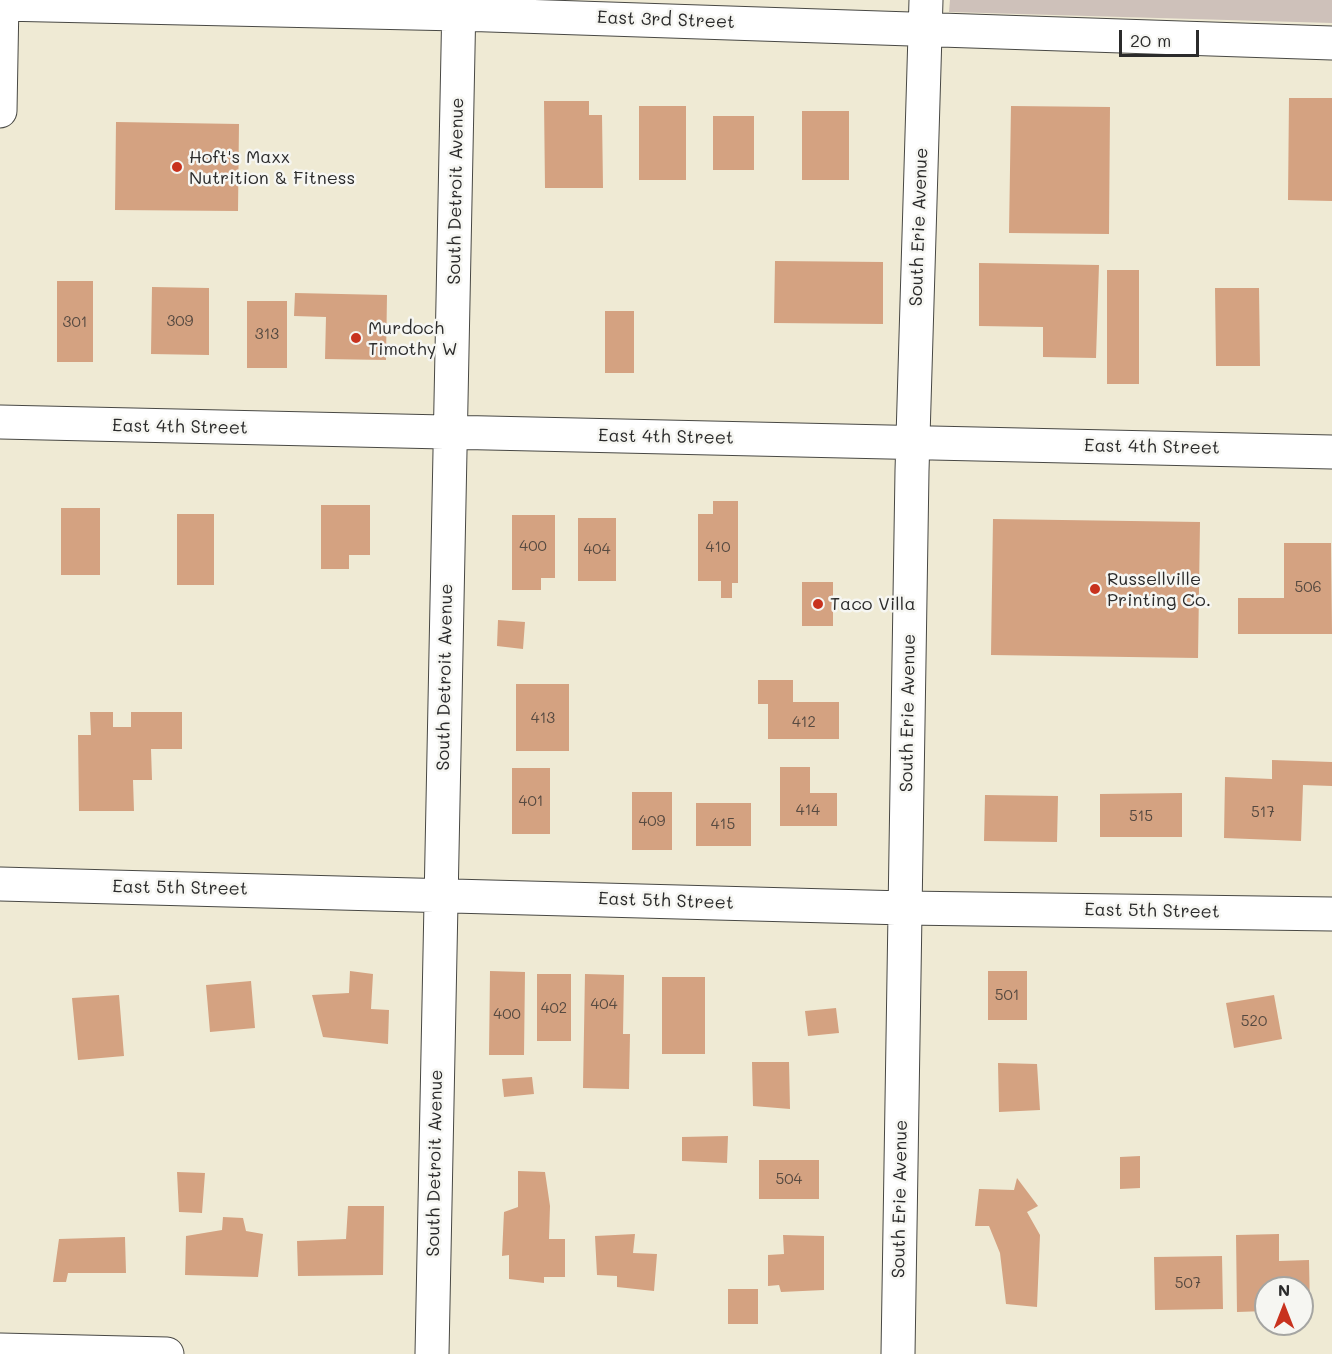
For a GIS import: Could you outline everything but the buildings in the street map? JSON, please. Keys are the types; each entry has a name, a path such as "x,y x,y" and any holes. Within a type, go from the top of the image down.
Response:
{"street":[{"name":"East 3rd Street","path":"2,3 926,14 1332,43"},
{"path":"0,111 2,3"},
{"name":"South Detroit Avenue","path":"432,1354 459,7"},
{"name":"South Erie Avenue","path":"898,1354 912,441 926,14"},
{"name":"East 4th Street","path":"0,422 1332,452"},
{"name":"East 5th Street","path":"0,884 905,908 1332,914"},
{"path":"0,1350 167,1354"}],"shaded area":[{"path":"950,0 1332,0 1332,23 949,12"}],"place":[{"name":"Hoft's Maxx Nutrition & Fitness","path":"177,167"},
{"name":"Murdoch Timothy W","path":"356,338"},
{"name":"Russellville Printing Co.","path":"1095,589"},
{"name":"Taco Villa","path":"818,604"}]}
